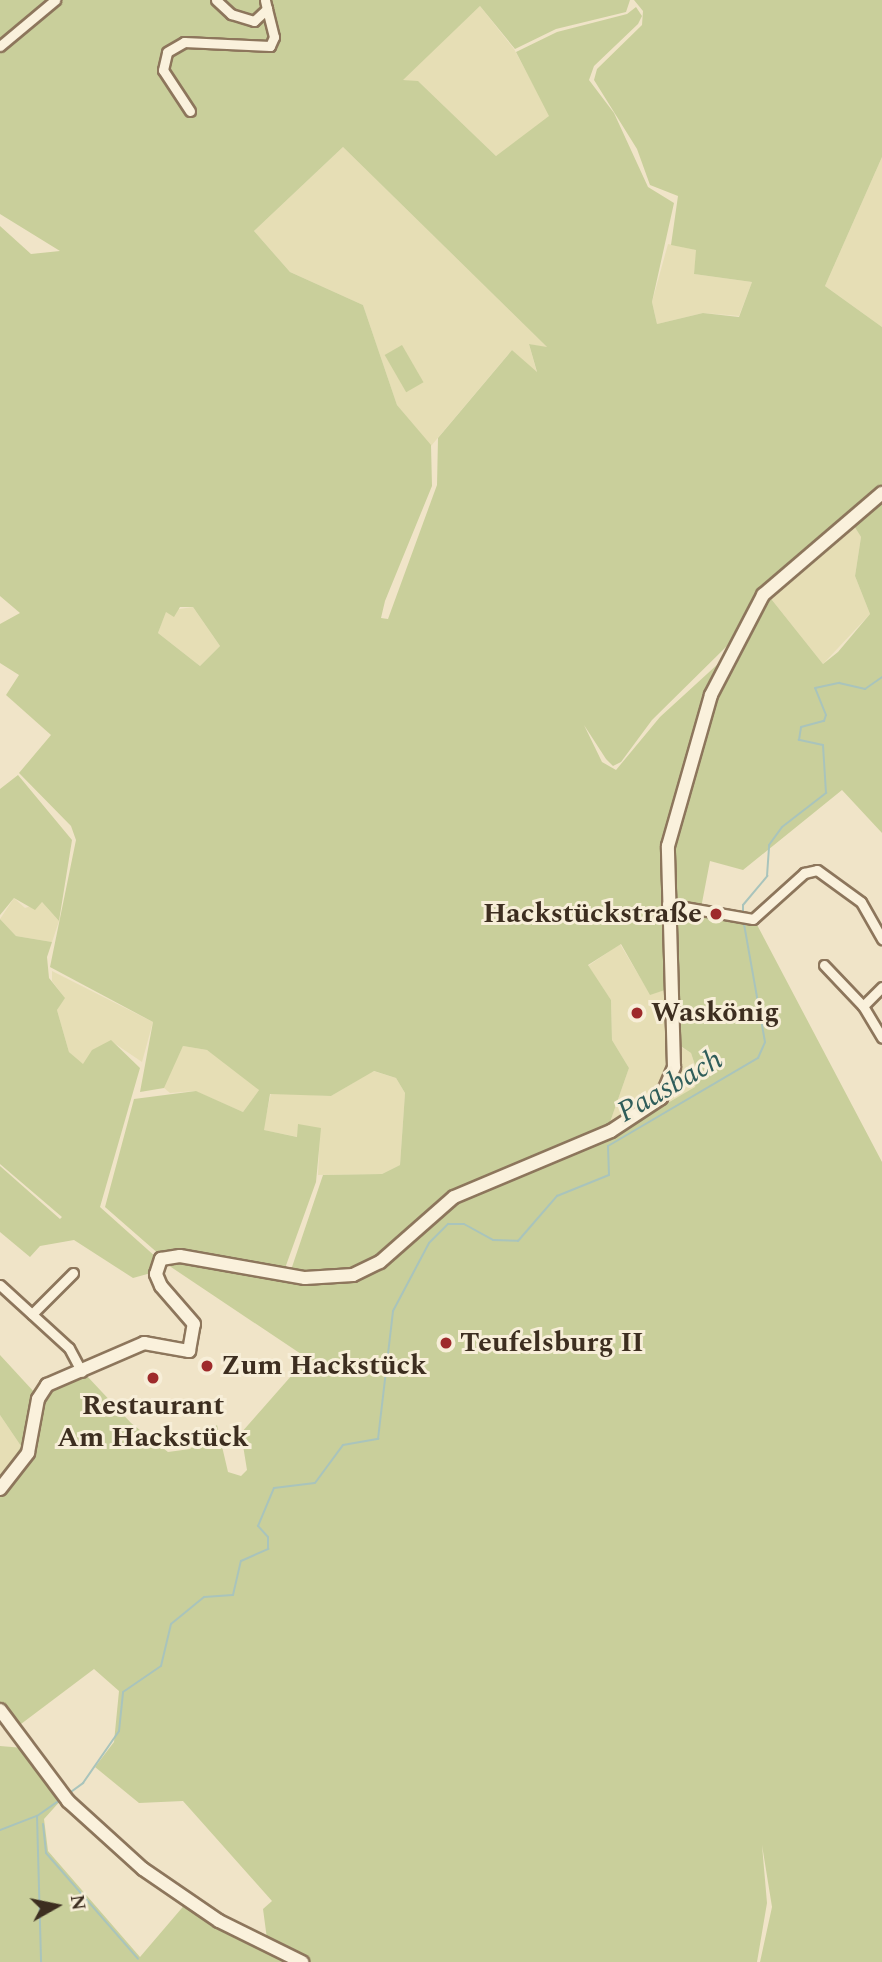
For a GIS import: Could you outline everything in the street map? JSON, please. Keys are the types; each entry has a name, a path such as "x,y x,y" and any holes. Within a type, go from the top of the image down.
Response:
{"street":[{"path":"0,47 55,0"},
{"path":"216,0 245,20 259,19 266,5"},
{"path":"190,111 163,70 167,52 184,42 270,46 274,37 266,5"},
{"path":"0,1489 28,1453 41,1391 52,1381 82,1372 144,1343 189,1351 194,1324 161,1286 156,1274 161,1259 180,1256 305,1278 353,1275 380,1262 454,1197 586,1143 653,1107 668,1088 674,1066 667,904 676,805 732,646 783,573 882,493"},
{"path":"667,904 743,918 761,916 804,873 817,870 861,902 882,939"},
{"path":"824,965 863,1006 882,1038"},
{"path":"863,1006 882,987"},
{"path":"32,1314 73,1273"},
{"path":"0,1285 69,1348 82,1372"},
{"path":"0,1710 64,1796 143,1869 219,1921 302,1962"}],"shaded area":[{"path":"480,6 514,49 550,116 521,143 496,156 419,82 402,80"},
{"path":"343,147 548,348 529,344 537,373 512,350 431,446 397,405 363,305 290,272 254,231"},
{"path":"882,157 882,327 825,286"},
{"path":"668,244 697,250 694,274 752,282 739,316 703,313 657,324 652,302"},
{"path":"851,521 861,537 855,576 870,614 823,664 768,595"},
{"path":"193,607 220,646 200,666 158,633 166,611"},
{"path":"14,898 25,908 42,902 59,921 52,942 16,936 0,919"},
{"path":"620,944 650,994 665,990 672,1065 660,1096 608,1128 629,1068 612,1040 611,1000 588,966"},
{"path":"52,971 153,1022 142,1062 111,1041 83,1065 69,1052 57,1010 64,997 52,981"},
{"path":"676,1044 691,1053 698,1074 695,1088 665,1104"},
{"path":"183,1046 207,1050 247,1076 259,1090 243,1112 195,1091 170,1093 163,1087"},
{"path":"373,1071 396,1078 405,1093 400,1165 382,1174 318,1175 320,1128 298,1137 263,1130 271,1093 331,1096"},
{"path":"0,1415 21,1446 2,1480 0,1477"}],"green space":[{"path":"0,0 51,0 0,42"},
{"path":"61,0 630,0 626,12 556,29 515,49 480,6 403,80 418,81 496,156 549,116 516,52 557,32 627,14 636,7 642,16 638,24 594,66 589,80 614,113 648,187 674,203 652,302 657,324 703,313 739,317 752,282 694,274 696,250 671,245 678,196 650,185 637,149 594,80 597,69 642,25 643,11 634,0 882,0 882,157 825,286 882,327 882,489 748,613 727,646 652,720 621,762 613,766 606,759 584,725 602,762 616,770 660,717 719,663 665,827 665,990 650,995 621,944 588,965 611,1000 612,1040 629,1068 608,1128 459,1191 359,1270 290,1273 323,1175 382,1174 400,1165 405,1093 396,1078 374,1071 331,1096 270,1094 264,1130 297,1137 298,1124 321,1128 316,1182 284,1271 160,1255 105,1207 134,1099 196,1091 243,1112 259,1090 207,1050 183,1046 164,1088 140,1092 153,1022 50,967 76,840 71,826 19,773 51,735 6,695 19,675 0,663 0,624 20,613 0,596 0,226 31,254 60,251 0,214 0,49","holes":["343,147 547,347 529,344 537,372 512,350 438,438 437,485 388,619 381,618 385,601 432,486 431,445 397,405 363,305 290,272 254,231","180,607 193,607 220,646 200,666 158,633 166,612 174,617"]},
{"path":"402,345 424,382 406,392 385,355"},
{"path":"882,498 882,833 842,790 743,870 710,861 701,908 671,901 674,829 739,639 768,595 823,664 838,652 870,614 855,576 861,537 851,521"},
{"path":"18,775 72,840 59,921 42,902 35,910 14,898 0,915 0,789"},
{"path":"679,908 755,921 882,1162 882,1962 760,1962 772,1907 762,1845 767,1903 757,1962 309,1962 267,1939 263,1909 272,1901 183,1801 139,1803 95,1767 114,1742 119,1691 94,1669 17,1727 0,1703 0,1493 30,1458 41,1399 52,1386 87,1376 131,1423 168,1452 190,1449 217,1425 228,1472 241,1476 247,1470 241,1433 307,1358 165,1263 347,1281 368,1275 465,1196 594,1146 695,1087 698,1074 691,1053 676,1043 673,911"},
{"path":"0,919 16,936 52,942 47,957 49,978 65,998 57,1010 69,1052 83,1064 92,1050 111,1040 140,1068 100,1207 157,1258 151,1273 133,1278 74,1240 40,1246 30,1257 0,1232 0,1166 60,1219 62,1217 0,1164"},
{"path":"0,1355 35,1393 28,1443 7,1470 21,1446 0,1415"},
{"path":"0,1746 24,1748 62,1799 44,1819 48,1851 140,1957 187,1902 298,1962 0,1962"}],"waterway":[{"name":"Paasbach","path":"743,914 743,905 767,876 769,845 782,827 826,793 823,745 799,740 801,727 824,721 826,715 815,688 839,683 865,689 882,677"},
{"name":"Paasbach","path":"68,1794 83,1783 119,1731 123,1692 161,1666 171,1624 204,1597 233,1595 241,1561 268,1549 268,1537 258,1526 274,1488 315,1483 343,1445 378,1439 393,1311 429,1243 448,1224 464,1224 493,1240 518,1241 557,1196 609,1175 608,1146 758,1058 765,1042 743,919"},
{"name":"Paasbach","path":"0,1830 37,1816 61,1799"},
{"path":"37,1816 41,1962"},
{"path":"43,1824 46,1853 138,1959"}],"place":[{"name":"Hackstückstraße","path":"716,914"},
{"name":"Waskönig","path":"637,1013"},
{"name":"Teufelsburg II","path":"446,1343"},
{"name":"Zum Hackstück","path":"207,1366"},
{"name":"Restaurant Am Hackstück","path":"153,1378"}]}
